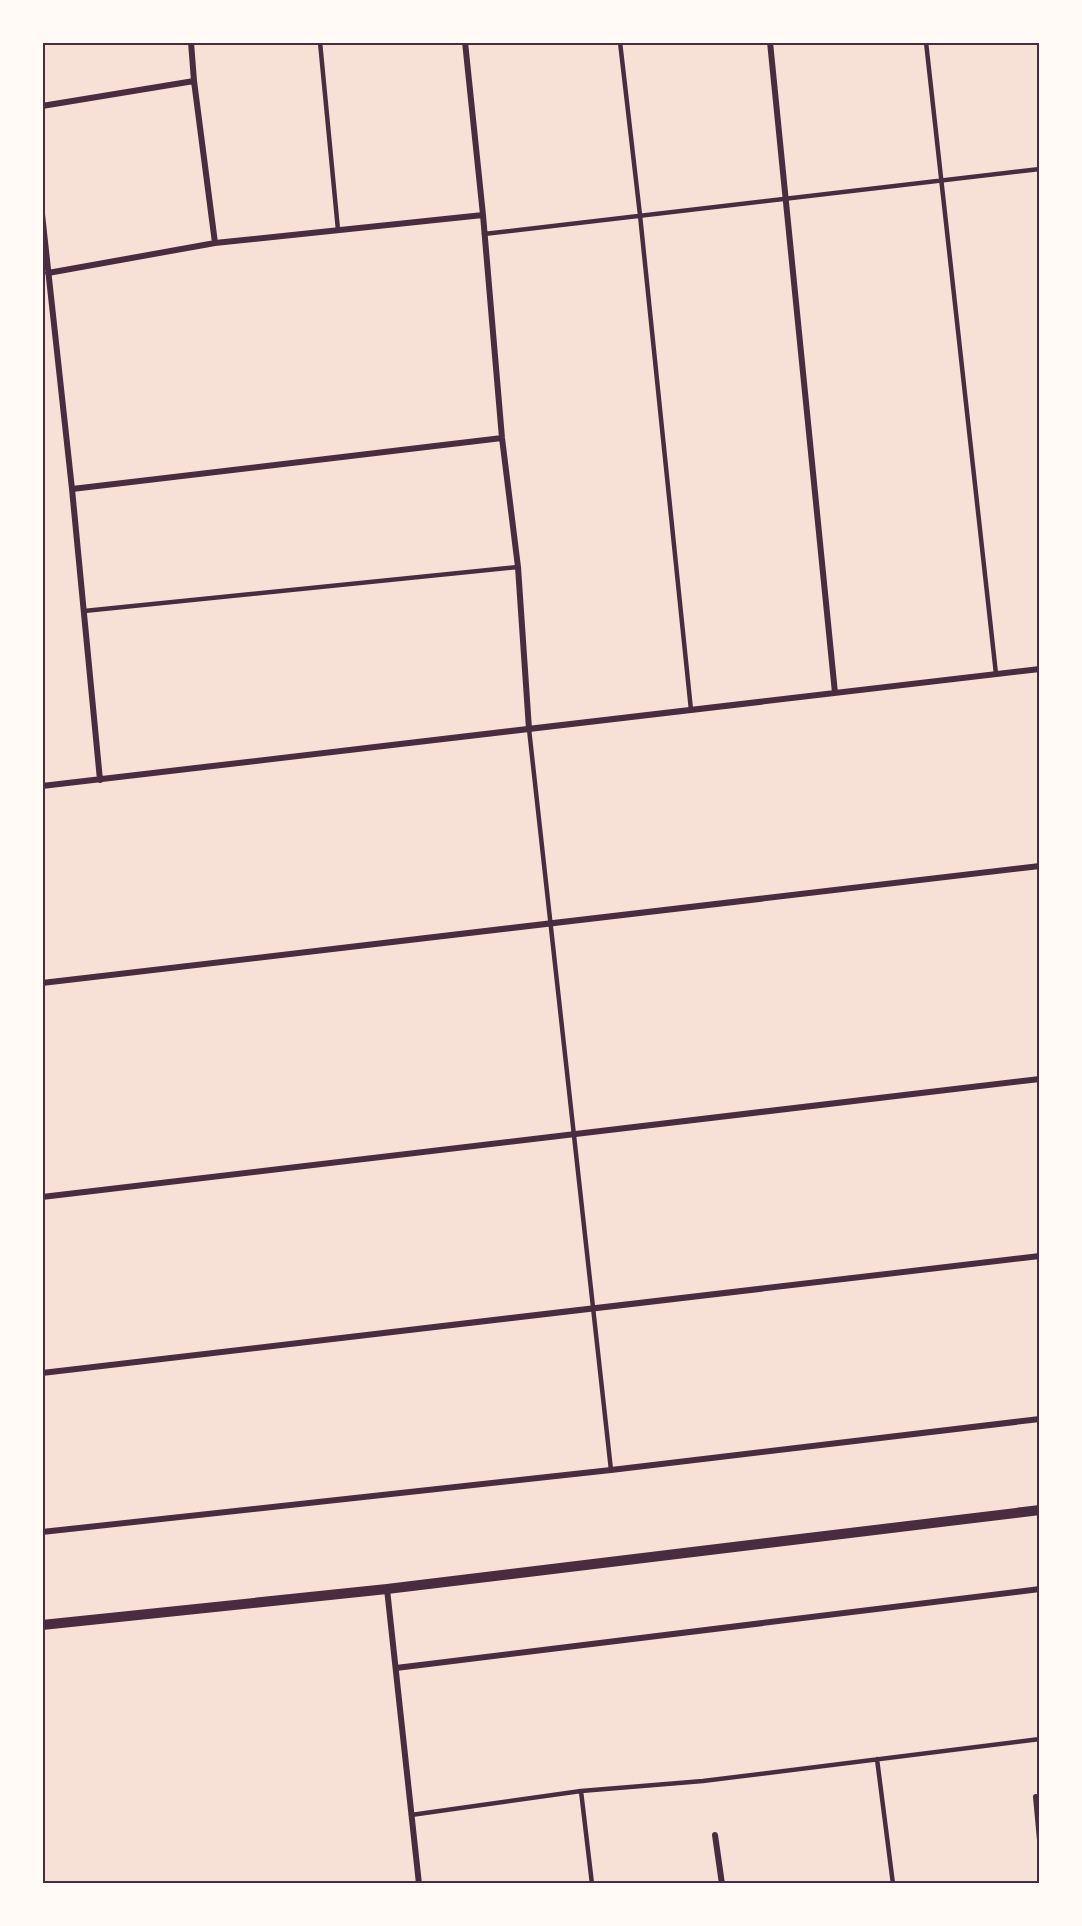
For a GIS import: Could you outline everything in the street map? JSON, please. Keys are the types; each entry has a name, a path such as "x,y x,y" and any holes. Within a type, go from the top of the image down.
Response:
{"street":[{"path":"191,42 215,243"},
{"path":"465,42 483,215 502,438 518,567 529,729"},
{"path":"770,42 835,693"},
{"path":"42,106 194,81"},
{"path":"42,214 72,489 100,780"},
{"path":"48,273 215,243 483,215"},
{"path":"72,489 502,438"},
{"path":"42,786 1040,669"},
{"path":"42,983 1040,866"},
{"path":"42,1197 1040,1079"},
{"path":"42,1373 1040,1256"},
{"path":"42,1532 611,1470 1040,1419"},
{"path":"42,1625 387,1589 1040,1510"},
{"path":"387,1589 419,1884"},
{"path":"396,1668 1040,1589"},
{"path":"1036,1797 1040,1840"},
{"path":"715,1835 722,1884"}],"lane":[{"path":"321,42 338,230"},
{"path":"620,42 691,710"},
{"path":"926,42 996,674"},
{"path":"484,234 1040,169"},
{"path":"84,611 518,567"},
{"path":"529,729 611,1470"},
{"path":"411,1815 581,1791 703,1781 1040,1739"},
{"path":"877,1759 893,1884"},
{"path":"581,1791 592,1884"}]}
